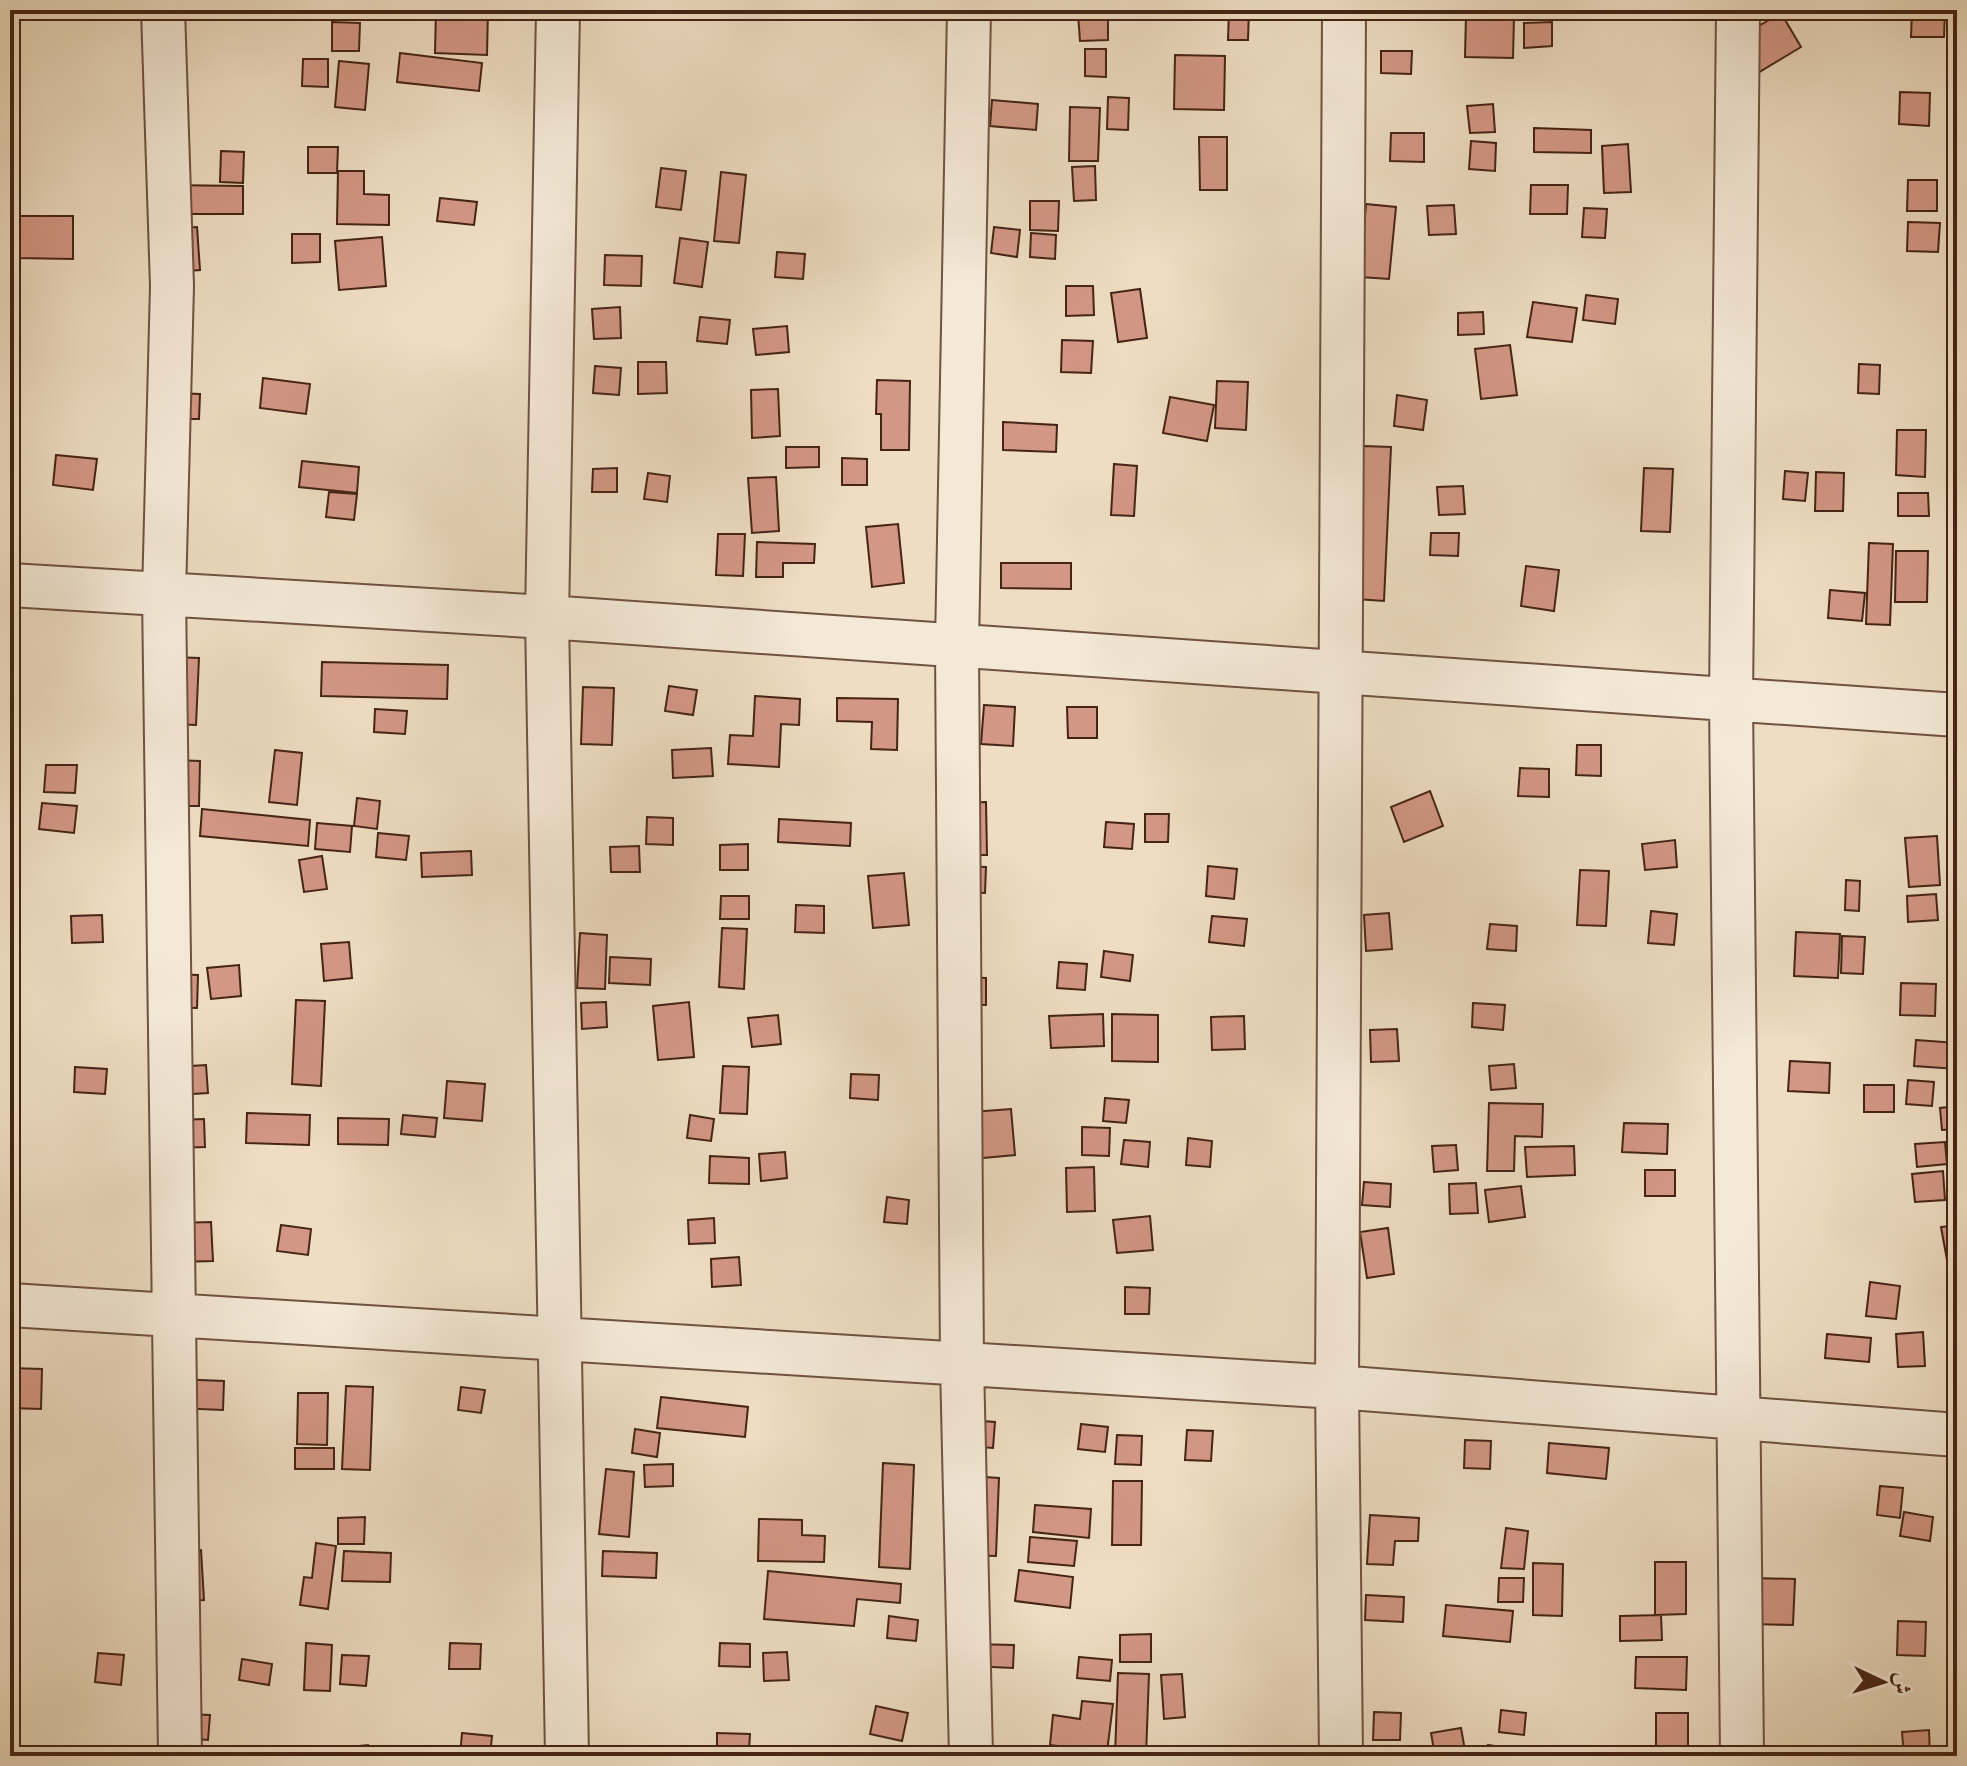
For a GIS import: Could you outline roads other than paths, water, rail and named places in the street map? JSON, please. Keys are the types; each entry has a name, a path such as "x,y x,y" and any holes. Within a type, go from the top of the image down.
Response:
{"street":[{"path":"163,10 172,286 164,595 180,1756"},
{"path":"558,10 547,617 567,1756"},
{"path":"969,10 957,645 962,1364 971,1756"},
{"path":"1341,1756 1337,1387 1344,10"},
{"path":"1738,10 1731,700 1742,1756"},
{"path":"10,585 547,617 1957,715"},
{"path":"10,1305 1337,1387 1957,1435"}]}
